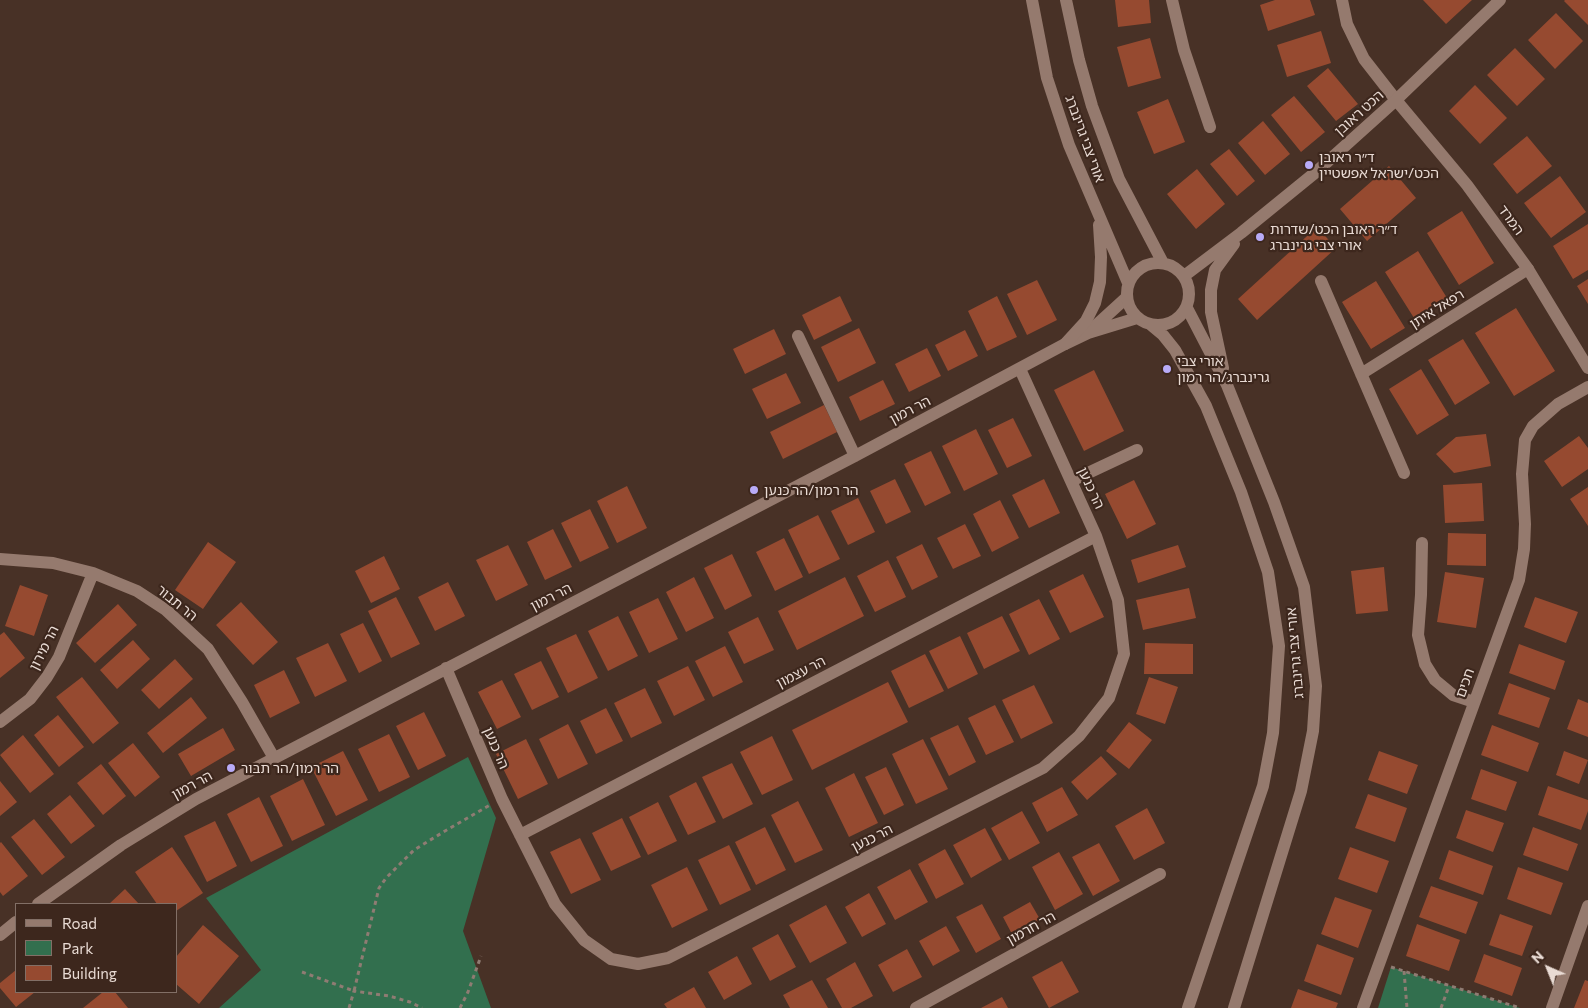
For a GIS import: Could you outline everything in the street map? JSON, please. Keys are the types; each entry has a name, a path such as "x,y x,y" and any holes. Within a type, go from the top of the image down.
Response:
{"street":[{"name":"אורי צבי גרינברג","path":"1032,0 1047,78 1069,145 1123,268 1128,284"},
{"name":"אורי צבי גרינברג","path":"1066,0 1079,60 1095,115 1119,179 1163,263"},
{"path":"1172,0 1184,50 1210,127"},
{"name":"המרד","path":"1342,0 1348,24 1364,59 1467,185 1528,269 1588,368"},
{"name":"הכט ראובן","path":"1184,276 1316,172 1396,100 1500,0"},
{"path":"1065,344 1086,321 1095,303 1100,282 1099,217"},
{"path":"1227,385 1211,312 1210,290 1215,270 1241,233"},
{"path":"1154,263 1163,263 1171,265 1184,276 1189,291 1186,308 1172,323 1162,326 1151,325 1137,318 1128,306 1126,298 1128,284 1138,270 1154,263"},
{"name":"רפאל איתן","path":"1361,374 1528,269"},
{"path":"1321,281 1404,473"},
{"name":"הר רמון","path":"1088,333 1126,298"},
{"name":"אורי צבי גרינברג","path":"1186,308 1227,385 1274,502 1304,587 1316,686 1313,731 1300,791 1234,1008"},
{"name":"הר רמון","path":"39,903 121,845 196,799 855,456 1065,344 1088,333 1137,318"},
{"name":"אורי צבי גרינברג","path":"1151,325 1163,335 1175,350 1206,406 1238,484 1268,572 1279,646 1273,733 1263,786 1188,1008"},
{"path":"798,336 855,456"},
{"name":"הר כנען","path":"446,668 502,799 555,904 584,940 611,959 638,964 668,958 1043,768 1079,736 1109,698 1124,654 1118,600 1096,536 1020,369"},
{"name":"חכים","path":"1363,1008 1519,580 1524,549 1525,524 1522,474 1525,440 1533,426 1558,404 1588,387"},
{"path":"1071,481 1137,450"},
{"name":"הר עצמון","path":"520,835 1096,536"},
{"path":"1422,543 1418,635 1425,664 1435,680 1453,695 1474,702"},
{"name":"הר תבור","path":"0,559 54,563 93,573 138,591 166,610 208,649 242,702 274,758"},
{"name":"הר מירון","path":"0,722 30,699 47,677 59,657 93,573"},
{"name":"הר חרמון","path":"916,1008 1160,874"},
{"path":"1552,1008 1588,906"},
{"path":"0,935 15,923"}],"path":[{"path":"349,1008 379,888 386,878 414,850 502,799"},
{"path":"460,1008 481,956"},
{"path":"1379,963 1520,1008"},
{"path":"1404,971 1407,1008"},
{"path":"302,972 354,991 389,996 410,1002 422,1008"},
{"path":"1441,1008 1450,986"}],"green space":[{"path":"468,757 496,818 463,931 491,1008 219,1008 261,970 206,898"},
{"path":"1391,967 1520,1008 1378,1008"}],"building":[{"path":"1115,0 1149,0 1151,23 1118,27"},
{"path":"1275,0 1310,0 1315,15 1268,31 1260,5"},
{"path":"1423,0 1472,0 1446,24"},
{"path":"1588,0 1588,25 1564,1"},
{"path":"1556,13 1583,41 1555,69 1528,40"},
{"path":"1321,31 1331,63 1287,77 1277,45"},
{"path":"1150,38 1161,78 1128,87 1117,47"},
{"path":"1515,48 1545,79 1517,106 1487,75"},
{"path":"1328,68 1358,104 1336,121 1307,86"},
{"path":"1475,85 1507,118 1480,144 1449,111"},
{"path":"1294,96 1325,132 1301,152 1271,115"},
{"path":"1168,99 1185,142 1154,154 1137,112"},
{"path":"1263,121 1290,154 1265,175 1238,143"},
{"path":"1527,136 1552,166 1517,194 1493,164"},
{"path":"1229,149 1255,181 1237,196 1210,164"},
{"path":"1389,166 1416,198 1367,241 1340,209"},
{"path":"1197,169 1225,204 1196,229 1167,194"},
{"path":"1560,176 1586,212 1551,238 1524,203"},
{"path":"1462,211 1494,263 1459,285 1427,233"},
{"path":"1588,224 1588,270 1573,279 1553,246"},
{"path":"1317,227 1336,248 1257,320 1238,299"},
{"path":"1418,251 1447,298 1414,318 1385,272"},
{"path":"1588,279 1588,304 1577,286"},
{"path":"1037,280 1057,320 1027,335 1007,294"},
{"path":"1376,281 1405,328 1371,349 1342,302"},
{"path":"840,296 852,321 814,340 802,315"},
{"path":"997,296 1017,337 987,351 968,311"},
{"path":"1516,308 1555,371 1514,396 1475,333"},
{"path":"859,328 876,363 838,382 821,347"},
{"path":"774,329 786,354 745,374 733,349"},
{"path":"965,330 978,356 948,371 935,345"},
{"path":"1463,339 1490,383 1455,405 1428,360"},
{"path":"927,348 941,376 909,392 895,364"},
{"path":"1421,369 1449,415 1417,435 1389,389"},
{"path":"1094,370 1124,431 1084,451 1054,390"},
{"path":"786,373 801,403 767,419 752,389"},
{"path":"883,380 895,404 860,421 849,397"},
{"path":"824,405 837,432 783,459 770,432"},
{"path":"1013,418 1032,456 1007,468 988,430"},
{"path":"976,429 998,474 964,491 942,446"},
{"path":"1486,434 1491,466 1454,473 1436,454 1456,437"},
{"path":"1579,436 1588,448 1588,469 1562,487 1544,461"},
{"path":"931,451 951,493 925,506 904,464"},
{"path":"895,479 911,512 886,524 870,491"},
{"path":"1044,479 1060,513 1029,528 1012,495"},
{"path":"1134,480 1156,524 1127,539 1105,494"},
{"path":"1482,483 1484,521 1445,523 1443,485"},
{"path":"627,486 647,528 617,543 597,501"},
{"path":"1588,487 1588,526 1570,499"},
{"path":"858,498 875,532 848,545 831,511"},
{"path":"1000,500 1019,538 992,552 973,514"},
{"path":"590,509 609,548 580,562 561,523"},
{"path":"818,515 840,559 809,574 788,530"},
{"path":"965,524 981,556 953,569 937,538"},
{"path":"553,529 572,567 545,580 527,542"},
{"path":"1448,533 1486,534 1486,566 1447,565"},
{"path":"784,538 803,577 775,591 756,552"},
{"path":"208,542 236,562 203,609 175,590"},
{"path":"922,544 938,577 912,590 896,557"},
{"path":"508,545 528,585 496,601 476,560"},
{"path":"1178,545 1186,567 1138,583 1131,560"},
{"path":"732,554 752,596 725,610 704,568"},
{"path":"384,556 400,589 371,603 355,571"},
{"path":"888,560 906,597 875,612 857,576"},
{"path":"1384,567 1388,611 1356,614 1351,571"},
{"path":"1445,572 1484,578 1476,628 1437,622"},
{"path":"1083,574 1104,617 1070,633 1049,591"},
{"path":"694,577 714,618 686,632 666,592"},
{"path":"845,577 864,616 797,650 778,611"},
{"path":"448,582 465,616 435,631 418,597"},
{"path":"20,585 48,595 34,636 5,626"},
{"path":"1189,588 1196,618 1143,630 1136,600"},
{"path":"396,597 420,644 391,658 368,611"},
{"path":"1535,597 1578,612 1566,643 1524,627"},
{"path":"658,598 678,639 649,653 629,612"},
{"path":"1039,599 1060,639 1029,655 1009,614"},
{"path":"241,602 278,642 253,665 216,625"},
{"path":"118,604 137,625 95,663 76,643"},
{"path":"618,616 638,656 608,671 588,631"},
{"path":"1002,616 1020,651 984,669 967,633"},
{"path":"758,617 774,650 744,664 728,632"},
{"path":"363,623 382,661 359,673 340,634"},
{"path":"4,632 25,658 0,678 0,635"},
{"path":"576,634 598,678 568,693 546,648"},
{"path":"960,636 978,674 948,689 929,651"},
{"path":"133,640 150,659 117,689 100,670"},
{"path":"328,643 347,681 315,697 296,658"},
{"path":"1145,643 1193,644 1193,674 1144,674"},
{"path":"1519,644 1565,661 1555,690 1509,673"},
{"path":"725,646 743,682 713,697 695,661"},
{"path":"925,654 944,691 909,708 891,671"},
{"path":"175,659 193,679 159,709 141,690"},
{"path":"541,661 559,697 532,710 514,674"},
{"path":"688,666 705,700 674,716 657,681"},
{"path":"284,670 300,703 270,718 254,685"},
{"path":"82,677 119,723 93,744 56,697"},
{"path":"1149,677 1178,687 1165,724 1136,714"},
{"path":"502,680 521,717 497,729 478,692"},
{"path":"888,682 908,722 812,770 792,730"},
{"path":"1509,683 1550,698 1539,728 1498,714"},
{"path":"1034,685 1053,723 1021,739 1002,700"},
{"path":"645,688 662,723 631,738 614,703"},
{"path":"191,697 207,718 163,753 147,733"},
{"path":"1578,699 1588,703 1588,737 1567,729"},
{"path":"995,705 1014,742 986,755 968,718"},
{"path":"606,708 623,741 596,754 580,721"},
{"path":"424,712 446,756 418,770 396,726"},
{"path":"58,715 84,747 59,767 34,735"},
{"path":"1129,722 1152,740 1129,769 1106,751"},
{"path":"568,724 588,764 558,779 539,739"},
{"path":"958,725 976,762 949,776 930,738"},
{"path":"1492,725 1539,743 1528,772 1481,755"},
{"path":"223,728 235,750 191,776 178,754"},
{"path":"389,734 410,777 379,792 358,749"},
{"path":"23,735 54,774 30,793 0,755"},
{"path":"772,736 793,780 762,795 740,752"},
{"path":"526,739 548,784 518,799 496,754"},
{"path":"923,739 948,789 916,804 892,754"},
{"path":"133,743 160,777 135,797 108,763"},
{"path":"343,751 368,800 336,816 311,767"},
{"path":"1379,751 1418,765 1407,794 1368,780"},
{"path":"1564,751 1588,760 1579,784 1556,775"},
{"path":"1101,756 1117,774 1087,800 1071,782"},
{"path":"732,763 753,804 723,819 702,777"},
{"path":"101,764 126,796 103,815 77,783"},
{"path":"886,767 904,805 884,815 865,777"},
{"path":"1481,769 1517,782 1506,811 1471,799"},
{"path":"854,773 878,823 849,837 825,788"},
{"path":"303,779 325,825 292,841 270,796"},
{"path":"0,781 17,802 0,816"},
{"path":"696,782 716,822 688,835 669,796"},
{"path":"1548,786 1588,800 1588,811 1581,830 1538,815"},
{"path":"1062,787 1078,815 1047,832 1032,803"},
{"path":"1368,794 1407,808 1395,842 1355,828"},
{"path":"70,795 95,826 71,844 47,814"},
{"path":"259,797 283,846 251,862 227,814"},
{"path":"798,801 823,850 795,863 771,815"},
{"path":"658,802 677,841 648,855 629,817"},
{"path":"1147,808 1165,843 1134,860 1115,826"},
{"path":"1466,810 1504,823 1493,852 1456,838"},
{"path":"1022,811 1040,843 1009,860 991,828"},
{"path":"622,818 641,857 611,871 592,833"},
{"path":"34,819 65,857 42,875 11,837"},
{"path":"215,821 237,866 207,882 184,836"},
{"path":"765,827 786,870 756,885 735,842"},
{"path":"1533,827 1578,844 1568,871 1523,855"},
{"path":"985,828 1002,860 971,878 953,845"},
{"path":"580,838 601,880 571,894 550,852"},
{"path":"1,842 28,876 3,896 0,892"},
{"path":"1099,843 1120,881 1093,896 1072,857"},
{"path":"729,845 751,890 720,905 698,860"},
{"path":"172,847 203,893 178,910 178,903 156,903 135,872"},
{"path":"1350,847 1389,861 1377,893 1338,879"},
{"path":"945,849 964,884 936,899 918,864"},
{"path":"1449,850 1493,866 1483,895 1439,879"},
{"path":"1059,852 1083,894 1055,910 1032,867"},
{"path":"687,867 708,910 672,928 651,885"},
{"path":"1518,867 1563,883 1551,915 1507,899"},
{"path":"910,869 928,902 895,920 877,887"},
{"path":"1431,886 1478,902 1466,934 1419,917"},
{"path":"125,889 138,903 110,903"},
{"path":"869,893 886,924 862,937 845,907"},
{"path":"1335,897 1372,910 1358,948 1321,934"},
{"path":"1030,902 1041,921 1013,936 1003,917"},
{"path":"982,904 1001,939 976,953 956,917"},
{"path":"826,905 847,943 810,963 789,925"},
{"path":"1500,914 1533,926 1522,956 1489,945"},
{"path":"1417,924 1460,940 1449,971 1406,956"},
{"path":"203,925 239,956 199,1004 178,986 178,955"},
{"path":"946,926 960,951 933,966 919,941"},
{"path":"778,934 796,967 770,981 752,948"},
{"path":"1317,944 1354,958 1341,995 1304,981"},
{"path":"907,949 922,977 893,992 878,965"},
{"path":"1484,954 1522,968 1512,996 1474,982"},
{"path":"737,956 752,984 724,1000 708,972"},
{"path":"1062,961 1079,992 1049,1008 1032,977"},
{"path":"855,962 873,996 851,1008 842,1008 826,979"},
{"path":"15,971 15,993 34,993 16,1007 0,988 0,983"},
{"path":"812,980 828,1008 790,1008 783,995"},
{"path":"1585,980 1588,981 1588,1008 1574,1008"},
{"path":"694,987 706,1008 667,1008 664,1004"},
{"path":"1298,989 1338,1003 1336,1008 1291,1008"},
{"path":"102,993 116,993 128,1008 83,1008"},
{"path":"1002,997 1008,1008 981,1008"}],"place":[{"name":"ד״ר ראובן הכט/ישראל אפשטיין","path":"1309,165"},
{"name":"ד״ר ראובן הכט/שדרות אורי צבי גרינברג","path":"1260,237"},
{"name":"אורי צבי גרינברג/הר רמון","path":"1167,369"},
{"name":"הר רמון/הר כנען","path":"754,490"},
{"name":"הר רמון/הר תבור","path":"231,768"}]}
